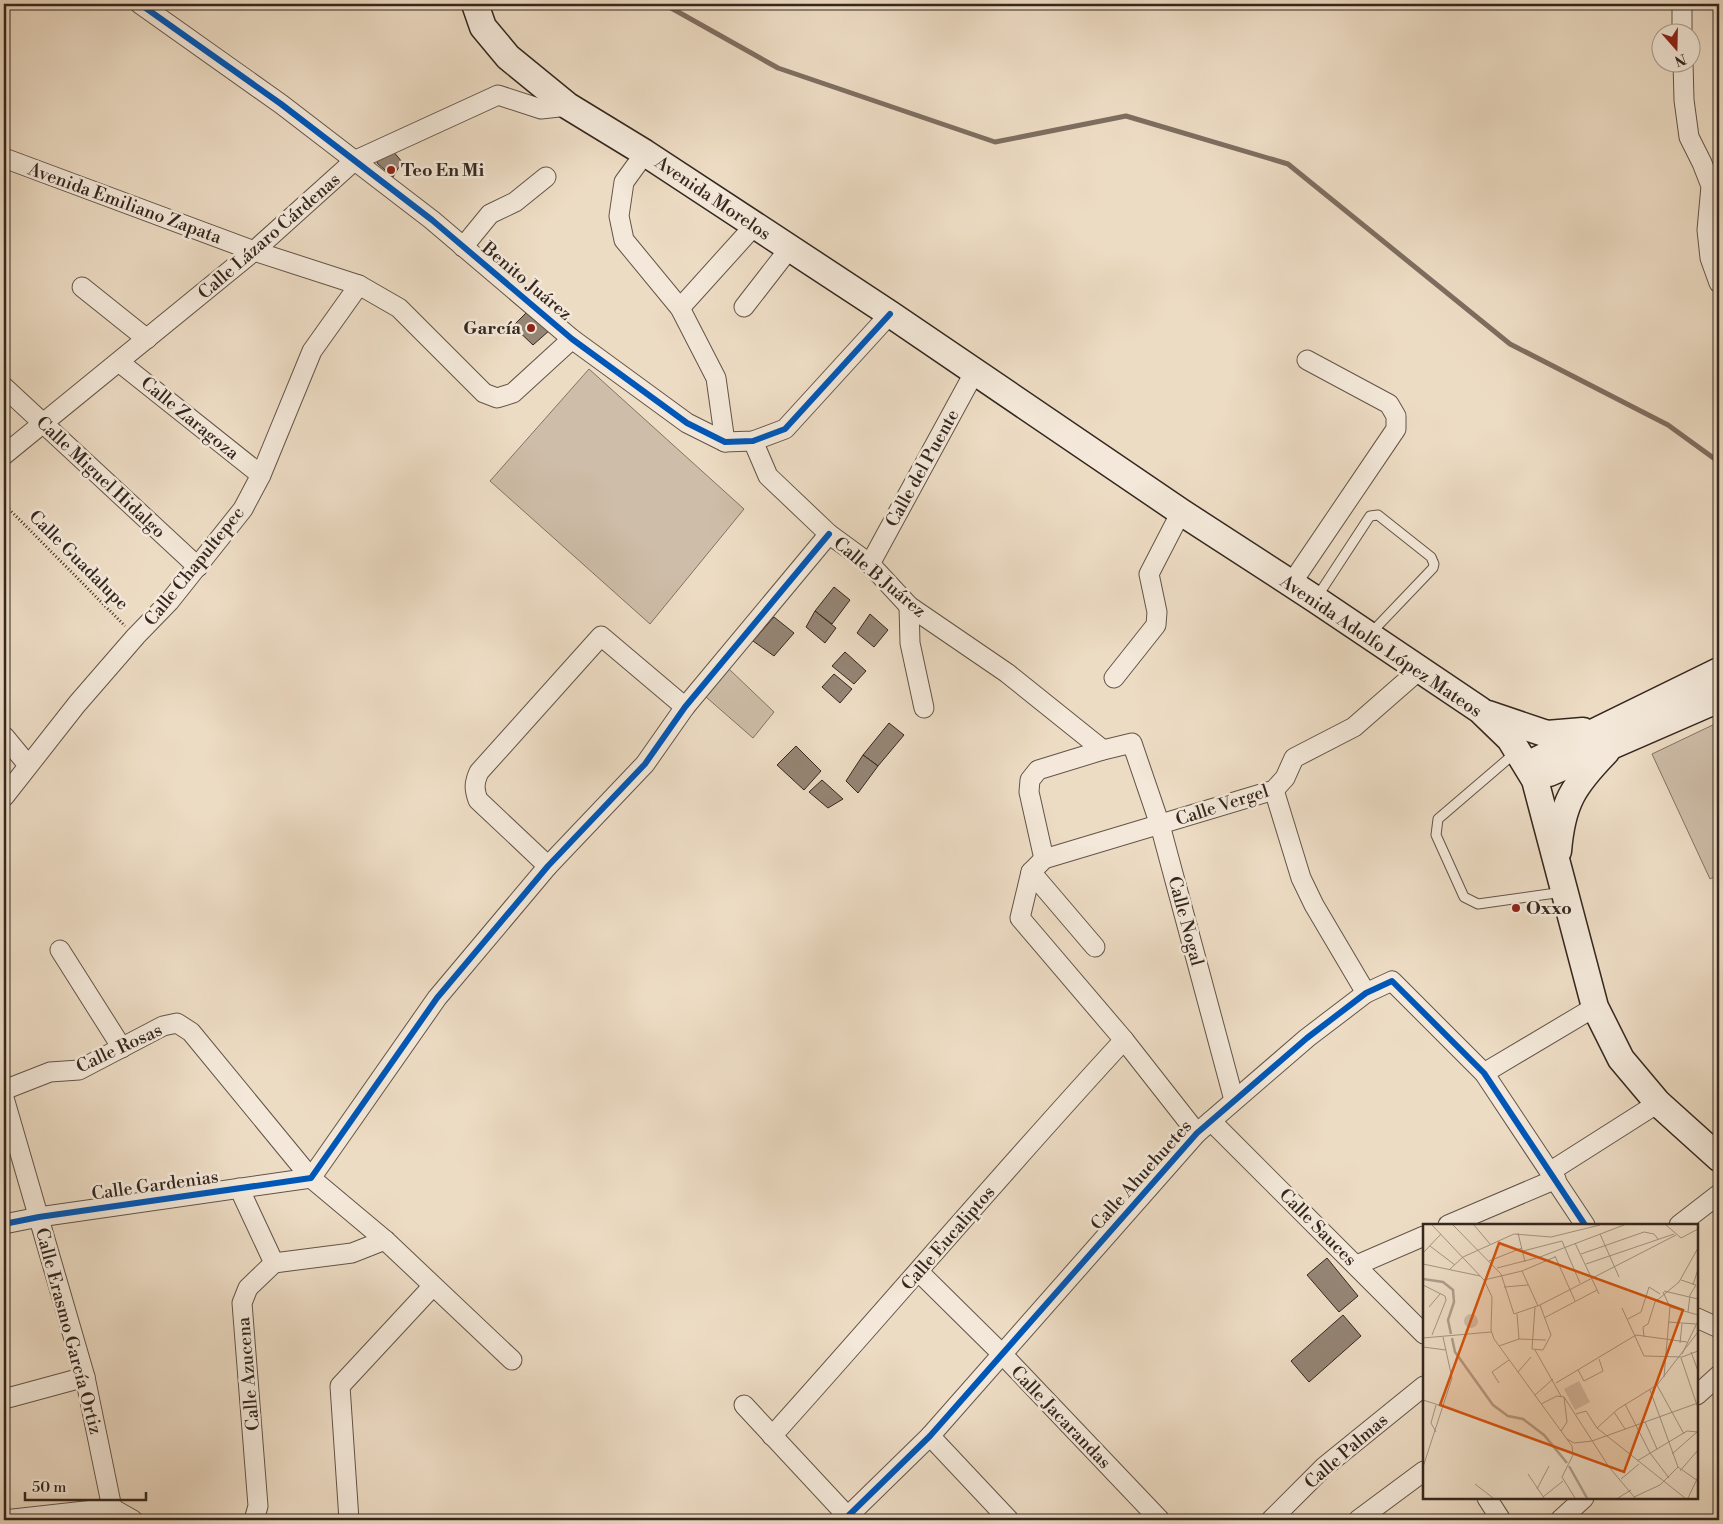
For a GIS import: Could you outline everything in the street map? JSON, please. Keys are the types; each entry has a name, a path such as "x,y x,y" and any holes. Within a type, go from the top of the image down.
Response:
{"main road":[{"name":"Avenida Morelos","path":"475,4 483,27 508,57 568,106 645,152 754,226 890,314 974,373"},
{"name":"Avenida Adolfo López Mateos","path":"974,373 1181,512 1315,599 1418,671 1480,710 1510,739 1527,765 1595,1007 1621,1059 1658,1103 1719,1158"},
{"path":"1560,880 1560,823 1571,794 1589,770 1625,728 1719,671"},
{"path":"1527,765 1625,728 1719,699"},
{"path":"1480,710 1548,734 1625,728"}],"street":[{"name":"Benito Juárez","path":"140,4 281,104 463,247 572,339 687,423 725,442 753,441 785,429 890,314"},
{"path":"1682,22 1682,4 1686,4"},
{"path":"1683,72 1684,100 1689,137 1711,186 1707,230 1710,258 1719,283"},
{"name":"Calle Lázaro Cárdenas","path":"4,456 254,251 354,161 498,95 541,109 568,106"},
{"path":"645,152 624,182 619,216 624,240 680,308 716,378 725,442"},
{"name":"Avenida Emiliano Zapata","path":"4,158 254,251 359,285 399,308 484,393 497,398 513,392 572,339"},
{"path":"463,247 490,214 515,202 546,177"},
{"path":"680,308 754,226"},
{"path":"744,307 789,249"},
{"name":"Calle Chapultepec","path":"4,797 28,765 136,636 169,602 243,509 260,475 312,351 359,285"},
{"path":"82,287 147,339"},
{"path":"1291,584 1396,429 1396,416 1389,404 1307,360"},
{"name":"Calle Zaragoza","path":"119,362 260,475"},
{"name":"Calle del Puente","path":"870,564 974,373"},
{"name":"Calle Miguel Hidalgo","path":"4,387 44,422 198,567"},
{"name":"Calle B Juárez","path":"753,441 768,476 829,534 870,564 909,606 1007,673 1103,750"},
{"path":"1114,678 1156,625 1157,612 1148,574 1181,512"},
{"path":"512,1360 432,1287 385,1240 311,1178 437,998 548,866 645,764 685,707 829,534"},
{"path":"909,606 910,643 924,708"},
{"path":"548,866 478,800 474,791 474,782 479,772 601,636 685,707"},
{"name":"Calle Vergel","path":"1038,865 1274,790 1285,778 1294,758 1354,727 1418,671"},
{"path":"4,736 28,765"},
{"name":"Calle Nogal","path":"1103,750 1132,743 1160,825 1234,1100"},
{"path":"1103,750 1038,770 1030,780 1029,792 1038,865 1020,918 1124,1040 1197,1133"},
{"path":"1274,790 1301,878 1314,905 1366,993"},
{"path":"1038,865 1094,947"},
{"path":"60,950 122,1048"},
{"name":"Calle Ahuehuetes","path":"848,1519 930,1436 1197,1133 1307,1038 1366,993 1392,981 1484,1073"},
{"path":"1584,1224 1554,1175 1484,1073 1595,1007"},
{"name":"Calle Rosas","path":"4,1090 50,1072 79,1070 163,1026 177,1023 191,1032 311,1178"},
{"name":"Calle Eucaliptos","path":"772,1436 919,1272 1031,1141 1124,1040"},
{"name":"Calle Erasmo García Ortiz","path":"4,1098 85,1377 112,1508"},
{"path":"1450,1224 1554,1175 1658,1103"},
{"name":"Calle Sauces","path":"1211,1121 1423,1333"},
{"name":"Calle Gardenias","path":"4,1224 39,1217 311,1178"},
{"path":"239,1188 274,1263 352,1253 385,1240"},
{"path":"1680,1224 1719,1194"},
{"path":"1357,1265 1423,1236"},
{"name":"Calle Azucena","path":"254,1520 258,1506 242,1303 248,1288 274,1263"},
{"name":"Calle Jacarandas","path":"919,1272 1002,1354 1160,1520"},
{"path":"349,1520 340,1386 432,1287"},
{"path":"1698,1318 1719,1328"},
{"path":"1698,1394 1719,1375"},
{"path":"4,1399 85,1377"},
{"name":"Calle Palmas","path":"1271,1520 1324,1467 1423,1387"},
{"path":"744,1405 848,1519"},
{"path":"930,1436 1009,1520"},
{"path":"1358,1520 1423,1471"},
{"path":"1488,1499 1501,1520"},
{"path":"1560,1520 1583,1499"},
{"path":"4,1520 112,1508 133,1520"}],"lane":[{"path":"1315,599 1370,516 1378,515 1431,557 1434,564 1433,568 1368,636"},
{"path":"1527,765 1438,819 1436,835 1464,897 1471,902 1478,904 1560,880"}],"shaded area":[{"path":"589,369 744,509 650,624 490,481"},
{"path":"729,669 774,712 753,738 706,697"},
{"path":"1719,722 1719,874 1710,879 1652,754"}],"building":[{"name":"Teo En Mi","path":"393,151 402,162 393,177 377,163 378,156"},
{"name":"García","path":"526,313 550,330 533,345 513,326"},
{"path":"834,587 850,600 832,624 815,611"},
{"path":"815,611 836,628 825,643 806,627"},
{"path":"870,614 888,630 874,647 857,633"},
{"path":"774,617 794,633 774,656 753,641"},
{"path":"845,652 866,671 854,684 832,666"},
{"path":"834,674 852,689 840,703 822,687"},
{"path":"889,723 904,735 878,766 863,755"},
{"path":"796,746 821,771 804,790 777,765"},
{"path":"863,755 878,766 858,793 846,781"},
{"path":"822,780 843,799 828,808 809,792"},
{"path":"1327,1258 1358,1296 1339,1312 1307,1275"},
{"path":"1343,1315 1361,1336 1309,1382 1291,1361"}],"waterway":[{"path":"664,4 778,68 995,142 1126,116 1288,164 1510,344 1668,425 1719,462"}],"cycle path":[{"path":"140,4 281,104 432,220 572,339 687,423 725,442 753,441 785,429 890,314"},
{"path":"4,1224 39,1217 311,1178 437,998 548,866 645,764 685,707 829,534"},
{"path":"844,1520 930,1436 1197,1133 1307,1038 1366,993 1392,981 1484,1073 1584,1224"}],"place":[{"name":"Teo En Mi","path":"391,170"},
{"name":"García","path":"531,328"},
{"name":"Oxxo","path":"1516,908"}]}
